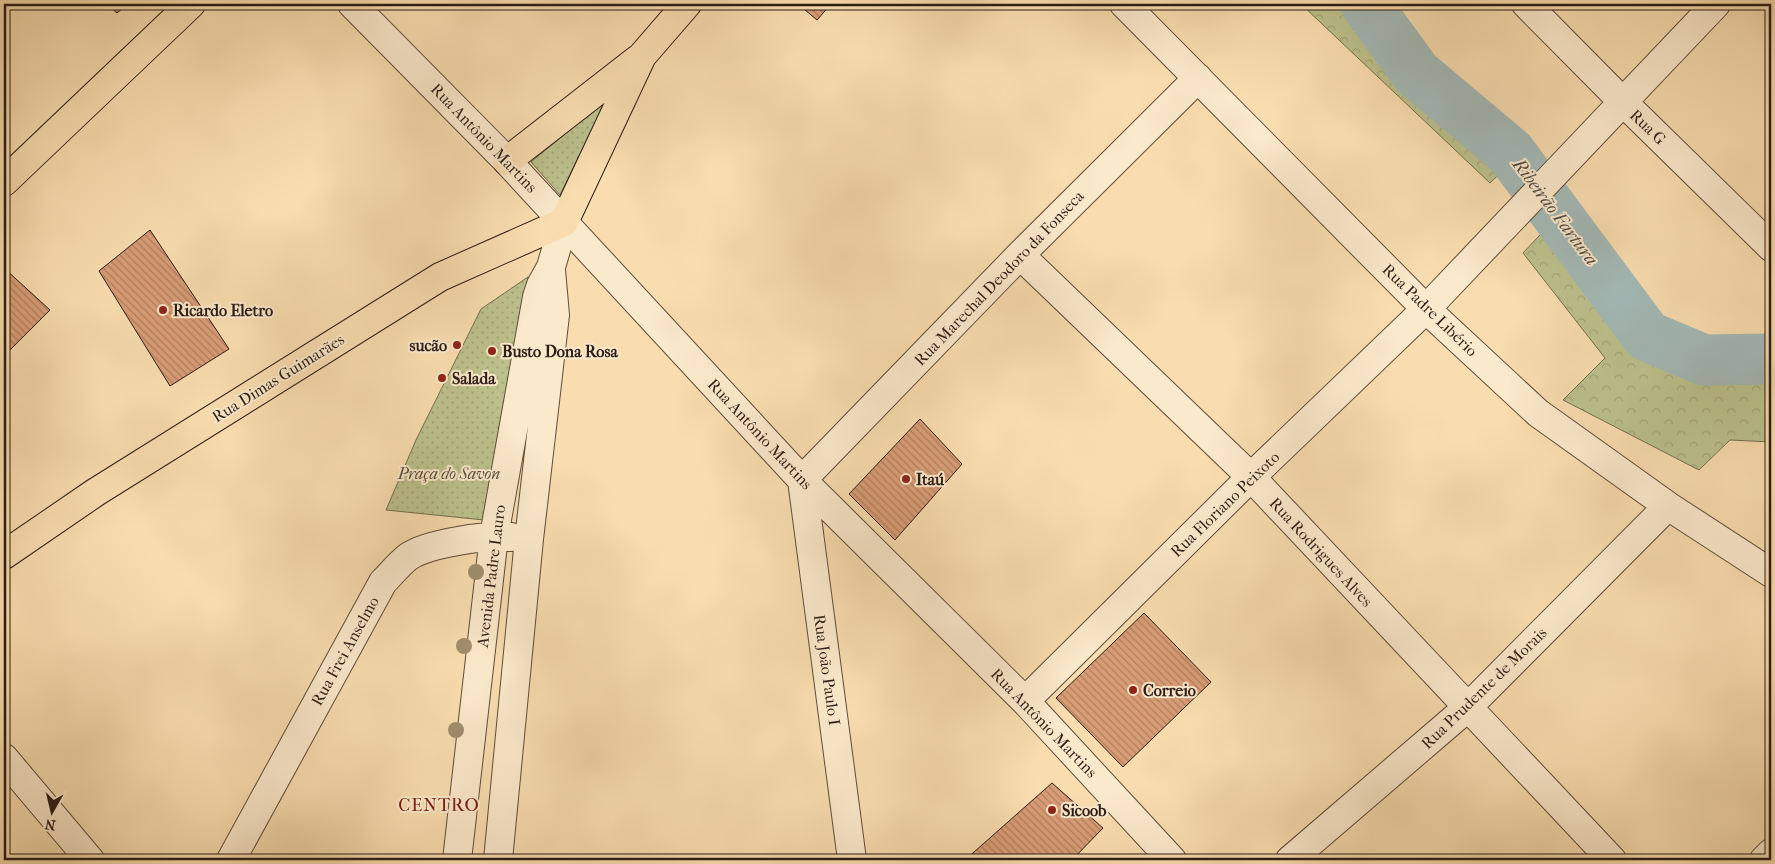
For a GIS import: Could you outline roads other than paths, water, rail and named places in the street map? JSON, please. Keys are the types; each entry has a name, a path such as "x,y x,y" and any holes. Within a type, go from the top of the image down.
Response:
{"main road":[{"path":"4,182 191,4"},
{"path":"507,161 642,56 687,4"},
{"path":"564,222 642,56"},
{"name":"Rua Dimas Guimarães","path":"4,555 96,492 440,277 564,222"}],"street":[{"name":"Rua Antônio Martins","path":"352,4 507,161 802,480 1025,701 1172,860"},
{"name":"Rua Padre Libério","path":"1124,4 1426,309 1538,413 1668,506 1771,574"},
{"name":"Rua G","path":"1526,4 1622,102 1771,248"},
{"path":"1622,102 1716,4"},
{"name":"Rua Marechal Deodoro da Fonseca","path":"802,480 1020,255 1198,78"},
{"name":"Rua Floriano Peixoto","path":"1025,701 1251,477 1426,309 1622,102"},
{"name":"Avenida Padre Lauro","path":"457,860 494,536 537,297 551,267 564,222"},
{"name":"Rua Rodrigues Alves","path":"1020,255 1251,477 1612,860"},
{"name":"Avenida Padre Lauro","path":"498,860 529,539 555,315 551,267"},
{"name":"Rua João Paulo I","path":"802,480 852,860"},
{"name":"Rua Prudente de Morais","path":"1290,860 1467,708 1668,506"},
{"name":"Rua Frei Anselmo","path":"231,860 383,582 408,557 439,545 494,536 529,539"},
{"path":"4,758 90,860"},
{"path":"1764,860 1771,853"}],"waterway":[{"name":"Ribeirão Fartura","path":"1366,4 1416,73 1510,152 1647,336 1704,360 1771,359"}],"place":[{"name":"Ricardo Eletro","path":"163,310"},
{"name":"sucão","path":"457,345"},
{"name":"Busto Dona Rosa","path":"492,351"},
{"name":"Salada","path":"442,378"},
{"name":"Itaú","path":"906,479"},
{"name":"Correio","path":"1133,690"},
{"name":"Sicoob","path":"1052,810"}],"district":[{"name":"CENTRO","path":"439,805"}],"park label":[{"name":"Praça do Savon","path":"449,473"}]}
